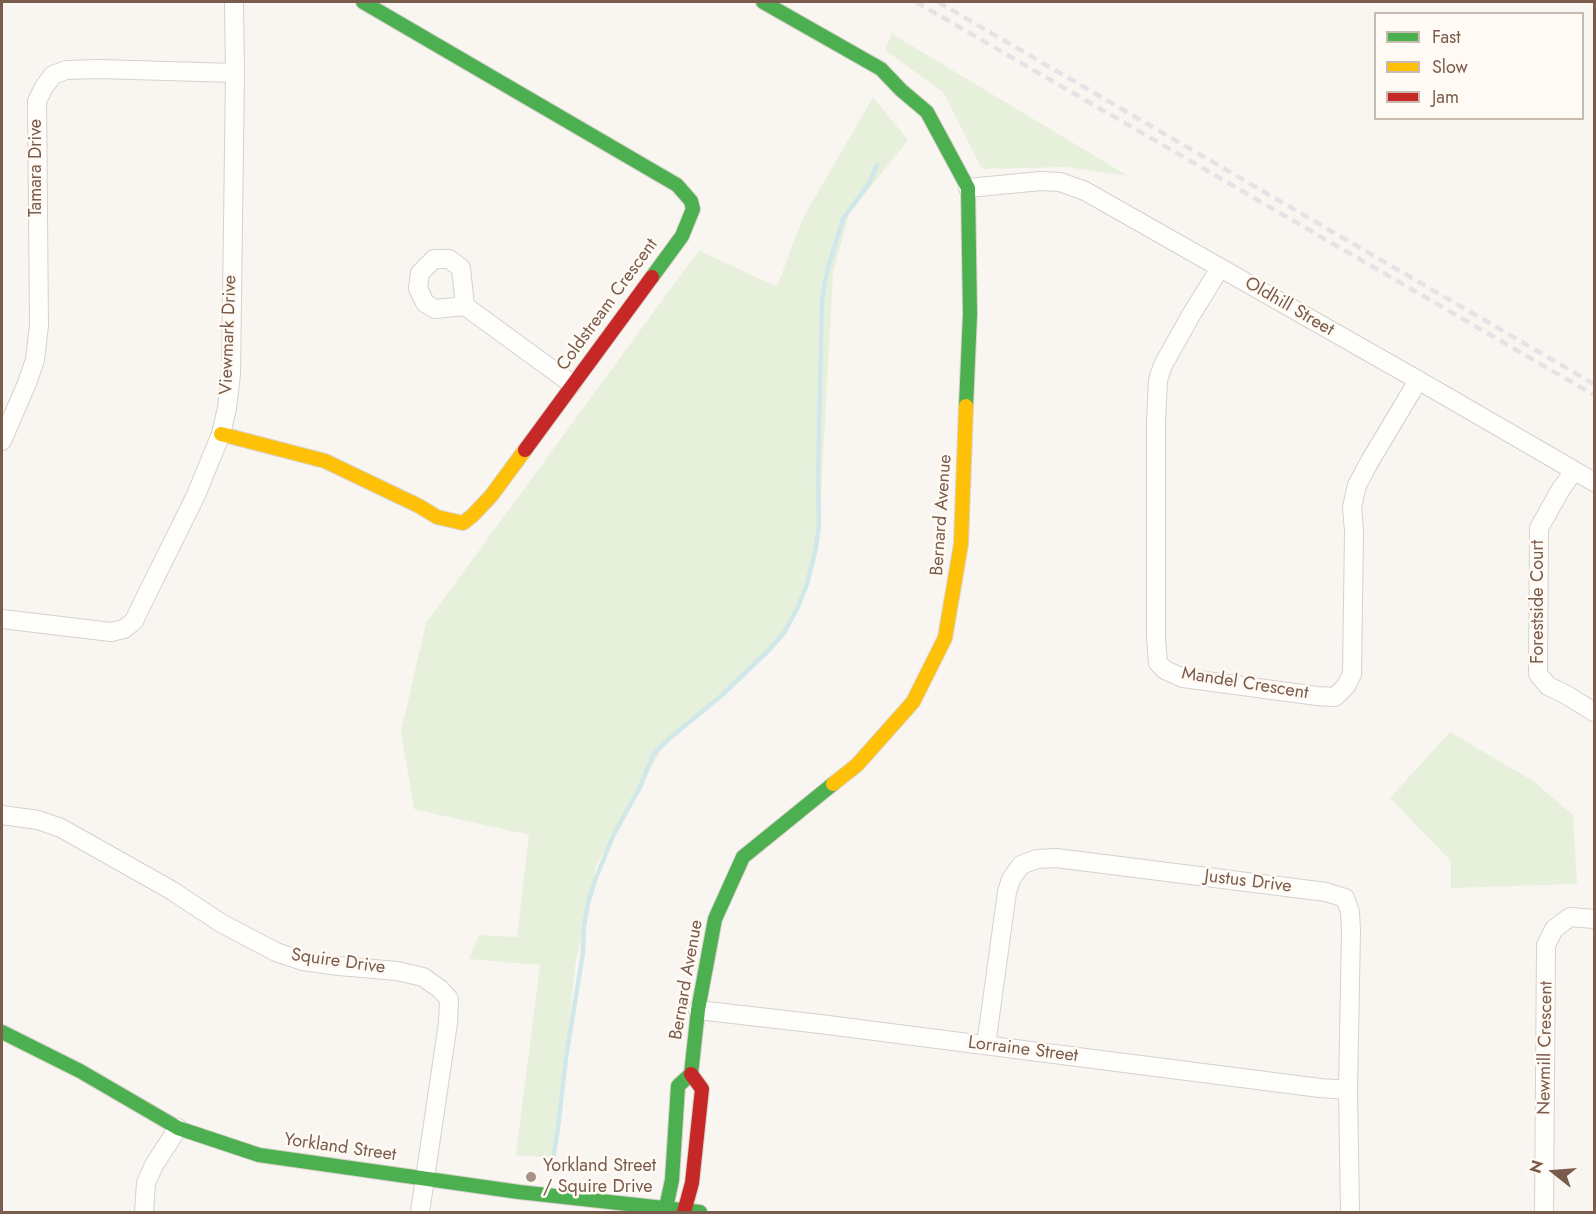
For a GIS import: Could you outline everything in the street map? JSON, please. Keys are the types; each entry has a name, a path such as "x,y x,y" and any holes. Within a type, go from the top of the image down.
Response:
{"street":[{"name":"Viewmark Drive","path":"2,620 111,632 124,629 134,621 196,495 221,434 231,374 234,2"},
{"name":"Coldstream Crescent","path":"221,434 325,461 419,506 436,517 463,523 491,496 681,236 693,209 691,201 677,185 363,2"},
{"name":"Bernard Avenue","path":"665,1210 672,1180 678,1086 691,1074 698,1010 715,919 743,857 857,765 913,702 945,638 961,544 970,314 968,188 927,112 881,69 763,2"},
{"name":"Tamara Drive","path":"2,441 35,360 39,326 37,101 44,87 52,75 66,70 235,74"},
{"name":"Oldhill Street","path":"968,188 1041,181 1060,182 1085,191 1594,482"},
{"name":"Mandel Crescent","path":"1220,268 1168,355 1158,380 1156,638 1158,663 1165,670 1183,678 1317,696 1335,697 1346,686 1352,674 1354,531 1352,507 1357,485 1418,380"},
{"path":"465,306 572,384"},
{"name":"Forestside Court","path":"1574,471 1539,528 1539,674 1548,686 1594,712"},
{"name":"Squire Drive","path":"2,815 38,820 61,828 171,890 221,923 276,952 303,961 397,970 423,977 440,990 449,999 448,1023 420,1212"},
{"name":"Justus Drive","path":"986,1045 1004,909 1011,879 1021,865 1037,859 1088,861 1317,891 1345,898 1350,912 1351,931 1348,1090 1350,1212"},
{"name":"Newmill Crescent","path":"1544,1212 1546,945 1554,929 1570,917 1594,918"},
{"name":"Lorraine Street","path":"698,1010 1348,1090"},
{"name":"Yorkland Street","path":"2,1032 80,1071 178,1128 259,1155 519,1192 665,1210 700,1212"},
{"name":"Bernard Avenue","path":"684,1211 692,1183 702,1089 691,1074"},
{"path":"144,1212 146,1184 154,1165 178,1128"}],"green space":[{"path":"892,34 1128,176 1066,167 982,169 944,93 885,50"},
{"path":"873,97 908,140 849,214 833,273 818,549 787,633 665,743 596,865 575,967 556,1158 516,1155 540,965 469,959 479,935 517,937 529,835 414,809 401,732 426,623 700,251 777,287 802,220"},
{"path":"1450,732 1533,781 1573,815 1577,884 1451,888 1451,861 1390,798"}],"waterway":[{"path":"553,1160 588,903 613,836 640,787 654,753 721,696 768,651 784,633 807,584 819,524 822,299 828,268 843,219 869,183 877,165"}],"railway":[{"path":"916,2 1594,395"},
{"path":"938,2 1594,384"}],"traffic: fast":[{"path":"363,2 677,185 691,201 693,209 682,236 652,277"},
{"path":"763,2 881,69 927,112 968,188 970,314 966,406"},
{"path":"665,1212 672,1180 678,1086 691,1074 698,1010 715,919 743,857 833,784"},
{"path":"2,1032 80,1071 178,1128 259,1155 519,1192 700,1212"}],"traffic: slow":[{"path":"833,784 857,765 913,702 945,638 961,544 966,406"},
{"path":"221,434 325,461 437,517 463,523 491,496 525,450"}],"traffic: jam":[{"path":"525,450 652,277"},
{"path":"684,1212 692,1183 702,1089 691,1074"}],"place":[{"name":"Yorkland Street / Squire Drive","path":"531,1177"}]}
